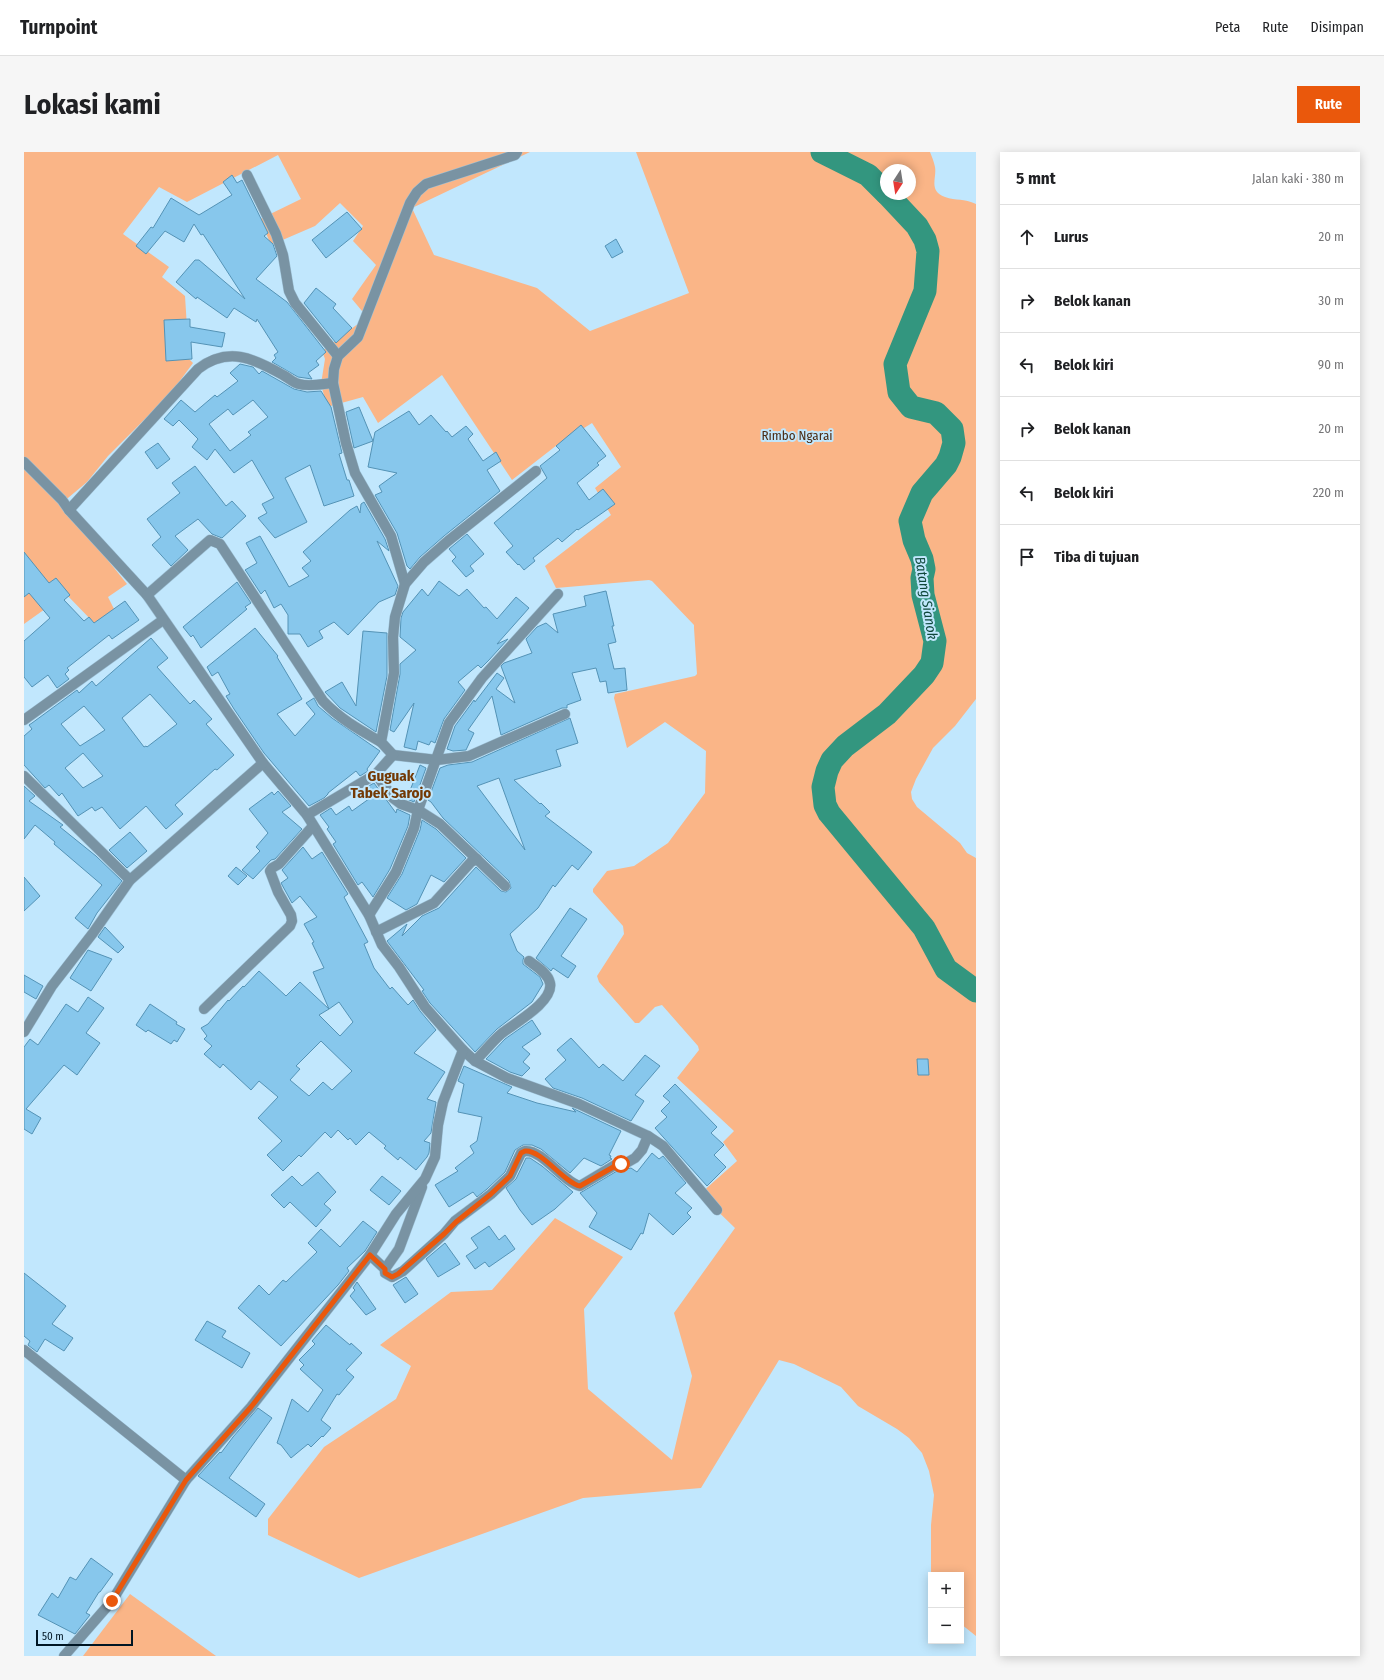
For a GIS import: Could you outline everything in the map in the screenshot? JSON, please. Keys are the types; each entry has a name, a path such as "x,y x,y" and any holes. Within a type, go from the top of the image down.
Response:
{"street":[{"path":"405,584 391,536 355,473 346,442 333,383 334,369 338,356 358,337 410,203 417,192 426,184 514,155 517,152"},
{"path":"247,175 278,239 291,296 338,356"},
{"path":"69,510 207,361 220,356 233,355 246,358 285,375 298,384 333,383"},
{"path":"24,462 62,500 69,510 147,596 263,763 307,815 369,915 382,945 399,966 425,1007 463,1050 475,1061 508,1078 579,1104 648,1136 663,1146 717,1210"},
{"path":"381,742 394,673 393,637 395,617 405,584 424,562 448,541 536,471"},
{"path":"147,596 210,540 220,544 323,701 341,718 381,742 393,755 436,760 469,756 565,714"},
{"path":"369,915 396,872 414,828 418,810 449,723 482,678 558,594"},
{"path":"24,720 163,620"},
{"path":"307,815 376,774 393,755"},
{"path":"24,1032 52,986 93,933 130,880 263,763"},
{"path":"376,774 393,798 401,804 418,810 440,824 505,886"},
{"path":"24,776 130,880"},
{"path":"204,1008 290,926 292,920 291,915 278,892 270,871 279,864 313,826"},
{"path":"376,932 434,903 471,862 476,859"},
{"path":"475,1061 502,1034 532,1013 547,995 550,989 550,981 529,960"},
{"path":"385,1269 399,1249 425,1179 435,1157 438,1125 443,1102 463,1050"},
{"path":"370,1255 385,1269 385,1273 392,1277 403,1271 456,1222 491,1194 510,1176 521,1153 525,1151 535,1153 568,1178 573,1185 580,1186 615,1166 635,1158 642,1150 648,1136"},
{"path":"64,1656 112,1601 186,1480 251,1407 370,1255 396,1214 425,1179"},
{"path":"24,1350 186,1480"}],"green space":[{"name":"Rimbo Ngarai","path":"24,152 530,152 412,208 434,255 537,288 590,331 689,293 636,152 930,152 934,161 934,184 937,191 945,197 976,204 976,699 955,726 933,748 916,779 911,792 912,799 917,807 960,843 967,853 976,858 976,1636 964,1626 964,1572 931,1572 931,1525 934,1495 929,1471 922,1453 909,1438 897,1429 858,1406 841,1387 794,1364 779,1360 701,1488 583,1498 359,1578 268,1535 268,1519 324,1447 396,1399 411,1366 380,1345 451,1292 492,1290 555,1218 623,1257 584,1309 588,1389 672,1460 692,1376 674,1313 735,1228 700,1194 737,1161 723,1142 734,1131 677,1078 699,1050 698,1046 662,1005 655,1007 639,1023 635,1023 599,982 597,976 624,934 623,926 593,892 593,889 607,871 634,866 668,843 705,793 706,751 665,722 627,748 614,698 615,694 695,676 697,674 694,625 652,581 649,580 556,588 545,566 611,515 595,488 621,467 592,423 557,445 512,480 442,375 378,423 363,397 327,407 321,384 325,359 322,351 367,317 352,299 376,265 353,241 363,226 340,203 315,226 271,245 260,219 301,199 278,155 187,202 159,187 123,234 169,267 162,277 185,296 189,359 193,363 171,393 108,456 87,482 62,503 127,584 108,597 116,613 96,625 66,594 24,624"},
{"path":"130,1594 216,1656 83,1656"}],"building":[{"path":"232,175 237,183 242,180 268,233 264,236 273,244 277,256 256,279 287,302 326,352 316,361 319,365 308,373 312,379 298,377 272,362 276,358 274,355 278,352 257,319 256,322 234,308 227,318 197,297 196,299 176,282 195,260 199,260 245,299 203,234 201,235 194,224 184,242 165,231 146,254 136,246 151,227 153,228 171,198 199,215 232,195 223,182"},
{"path":"347,212 362,229 326,258 312,240"},
{"path":"616,239 623,252 612,258 605,246"},
{"path":"316,288 336,304 333,308 352,328 336,343 304,303"},
{"path":"190,319 190,327 225,333 222,347 191,342 192,359 166,361 164,320"},
{"path":"240,364 253,367 259,374 262,371 294,389 307,392 321,391 331,407 342,453 339,454 347,480 349,480 354,496 324,506 310,465 285,478 307,522 275,538 258,518 267,513 262,504 274,498 252,460 234,473 215,449 207,460 192,447 198,439 179,420 173,426 164,419 181,400 195,412 215,395 217,397 238,381 230,373","holes":["253,400 268,417 248,432 251,435 230,451 209,424 228,409 233,415"]},
{"path":"359,407 373,441 354,448 346,412"},
{"path":"409,411 419,425 431,415 452,437 466,426 473,434 468,439 483,461 496,452 501,461 487,470 500,491 444,536 420,557 410,569 407,566 397,533 375,495 382,492 379,486 397,473 368,467 375,432"},
{"path":"581,425 606,456 597,463 599,465 577,483 589,500 603,489 615,504 578,530 577,529 562,542 558,538 533,558 535,561 524,570 506,552 513,546 494,523 547,478 540,466 560,450 556,446"},
{"path":"158,443 170,459 157,469 145,452"},
{"path":"195,466 226,506 232,501 246,516 222,538 212,534 198,519 175,536 188,550 171,566 152,545 161,537 147,519 180,493 172,483"},
{"path":"364,502 385,539 389,551 377,541 398,586 395,595 379,602 348,635 334,622 319,631 323,638 308,647 300,634 288,634 288,615 281,604 274,608 265,590 261,594 245,570 257,563 246,543 260,536 289,587 309,576 302,568 311,561 303,552 350,510 357,506 360,513 361,504"},
{"path":"467,534 484,554 470,566 474,571 466,577 452,561 456,557 449,549"},
{"path":"24,552 49,583 56,578 70,595 64,600 84,621 89,617 94,623 125,601 139,620 112,639 109,635 67,668 69,670 65,674 69,679 57,688 48,675 32,687 24,677 24,641 50,618 29,593 24,597"},
{"path":"439,581 459,596 467,589 484,608 486,607 497,619 516,597 529,608 497,644 508,639 489,660 481,668 478,665 458,682 465,690 444,719 435,743 431,741 429,745 418,741 416,750 404,747 414,703 394,732 390,730 400,674 400,664 416,650 400,637 401,618 403,612 422,589 428,596"},
{"path":"237,582 251,603 245,607 247,609 201,648 193,635 191,637 183,627"},
{"path":"606,591 616,642 608,644 614,669 625,668 627,690 608,693 606,681 600,682 596,668 572,673 581,700 567,705 567,708 562,708 501,735 492,696 468,730 474,733 466,750 453,751 447,749 455,726 474,700 475,702 497,673 504,678 496,689 515,703 501,666 504,663 532,653 526,639 537,627 546,623 558,633 553,614 586,606 584,596"},
{"path":"255,628 278,656 277,657 302,699 277,714 295,736 315,714 306,703 314,698 318,706 332,718 380,751 367,769 368,771 360,776 356,771 328,793 324,798 309,806 264,753 234,709 226,696 230,694 218,672 212,676 207,667"},
{"path":"363,631 387,633 387,676 376,732 340,708 325,692 342,682 356,706"},
{"path":"151,638 168,658 157,667 190,704 194,700 212,719 206,724 234,755 217,770 215,769 175,805 183,814 166,829 146,806 120,829 102,807 95,811 92,807 78,816 62,793 59,796 49,785 45,788 24,765 24,736 32,729 29,725 77,690 79,693 92,681 96,686","holes":["150,694 177,724 147,747 144,747 122,718","84,706 105,730 80,746 61,724","83,753 103,776 83,788 65,768"]},
{"path":"570,718 578,743 556,750 561,766 514,780 550,812 545,816 592,852 578,870 572,865 555,887 553,885 538,908 510,934 517,951 524,957 523,964 540,977 543,984 532,1002 497,1029 475,1052 430,1003 422,991 424,990 387,941 407,924 402,936 422,916 439,908 476,867 501,891 506,892 511,888 509,881 443,818 428,800 440,768 448,765 472,762","holes":["499,778 525,850 477,786"]},
{"path":"420,765 426,768 416,796 409,793"},
{"path":"374,783 396,813 397,809 410,815 408,826 390,869 373,897 362,882 358,885 333,844 336,842 327,829 329,827 320,815 331,808 336,815 349,806 352,811 373,796 367,787"},
{"path":"24,786 35,796 29,801 63,825 60,827 96,856 122,881 97,913 88,929 75,918 102,885 54,844 55,842 35,825 24,839"},
{"path":"278,791 291,806 282,812 302,829 275,859 271,860 253,879 242,870 260,851 256,847 268,833 249,809 272,792 274,795"},
{"path":"404,793 415,798 414,802 402,797"},
{"path":"422,820 436,829 466,858 444,882 431,875 417,904 406,910 387,898 402,874 420,830"},
{"path":"130,832 147,851 127,868 109,850"},
{"path":"303,847 312,859 322,852 348,894 344,897 368,942 364,944 374,968 390,989 392,987 408,1005 413,1000 436,1030 414,1053 445,1072 427,1099 436,1102 431,1133 424,1141 430,1143 429,1153 416,1170 400,1157 398,1160 384,1148 386,1146 369,1132 356,1145 350,1138 348,1140 338,1130 331,1138 325,1132 301,1157 299,1155 283,1171 267,1155 282,1141 258,1118 278,1097 259,1081 251,1090 223,1064 220,1068 204,1054 212,1046 204,1039 207,1036 201,1028 208,1024 228,1000 229,1001 243,986 244,987 259,971 286,996 300,982 329,1009 313,972 324,968 312,943 314,942 304,924 317,917 300,896 292,903 281,883 288,878 282,870","holes":["339,1002 353,1022 340,1036 319,1015","321,1041 352,1071 332,1090 323,1082 309,1096 290,1080 300,1069 296,1066"]},
{"path":"236,867 247,876 238,885 228,876"},
{"path":"24,877 40,896 24,911"},
{"path":"570,908 587,919 561,956 576,966 568,978 553,968 551,971 536,958"},
{"path":"105,927 124,947 118,953 98,937"},
{"path":"88,950 112,959 91,991 70,978"},
{"path":"24,975 43,986 36,999 24,992"},
{"path":"88,997 104,1008 86,1033 100,1043 77,1075 64,1065 26,1109 41,1118 32,1134 24,1129 24,1047 30,1039 38,1045 66,1004 78,1012"},
{"path":"150,1004 185,1029 177,1042 174,1040 171,1044 148,1030 146,1032 136,1025"},
{"path":"532,1020 541,1034 522,1047 530,1054 523,1062 530,1068 522,1076 510,1072 486,1059 505,1039"},
{"path":"571,1038 599,1068 603,1064 623,1081 645,1055 660,1066 635,1095 644,1101 631,1121 582,1098 553,1088 545,1079 566,1060 557,1050"},
{"path":"917,1059 928,1059 929,1075 918,1075"},
{"path":"464,1066 512,1087 507,1093 537,1103 576,1112 572,1108 621,1131 609,1155 612,1159 601,1166 584,1158 570,1173 541,1149 532,1145 523,1145 515,1150 505,1172 487,1189 477,1197 473,1192 449,1207 435,1185 458,1171 455,1168 474,1153 470,1146 477,1141 482,1117 458,1112 464,1084 458,1081"},
{"path":"675,1084 717,1127 711,1133 724,1145 714,1155 726,1167 707,1186 655,1128 667,1117 661,1111 670,1102 663,1096"},
{"path":"652,1153 659,1159 663,1156 686,1183 675,1193 692,1208 687,1213 691,1217 673,1235 649,1213 643,1234 641,1233 631,1250 589,1227 597,1213 580,1193 617,1171 631,1168 637,1172"},
{"path":"526,1158 530,1158 542,1166 573,1192 555,1209 532,1225 506,1188 516,1179"},
{"path":"318,1172 336,1192 324,1204 331,1210 316,1227 290,1202 284,1208 271,1195 292,1176 302,1186"},
{"path":"382,1176 401,1191 389,1205 370,1190"},
{"path":"363,1221 377,1232 365,1251 347,1268 349,1271 338,1285 281,1346 238,1308 259,1285 269,1295 283,1280 286,1282 317,1252 308,1243 321,1229 340,1247"},
{"path":"489,1226 499,1240 505,1235 515,1249 489,1267 485,1262 475,1269 466,1256 478,1248 471,1238"},
{"path":"445,1243 460,1264 438,1277 426,1259"},
{"path":"24,1273 66,1306 52,1324 73,1338 64,1351 45,1339 37,1352 28,1345 30,1341 24,1336"},
{"path":"406,1277 418,1294 405,1303 393,1285"},
{"path":"357,1282 376,1309 366,1315 350,1296 355,1290 353,1288"},
{"path":"207,1321 226,1331 222,1337 250,1353 242,1368 195,1340"},
{"path":"326,1325 362,1353 346,1370 354,1377 339,1395 337,1394 321,1420 331,1428 311,1447 308,1444 291,1458 281,1445 277,1443 292,1399 308,1412 323,1390 300,1369 304,1365 299,1360 315,1344 312,1341"},
{"path":"258,1408 272,1418 229,1478 265,1504 256,1517 198,1476 220,1452 221,1453"},
{"path":"91,1558 113,1574 99,1592 86,1613 90,1615 75,1634 38,1615 52,1593 58,1598 70,1577 76,1580"}],"waterway":[{"name":"Batang Sianok","path":"822,152 868,175 880,187"},
{"name":"Batang Sianok","path":"893,200 917,226 925,240 928,251 925,291 895,364 899,392 911,407 936,413 952,429 954,443 946,465 922,493 910,521 914,540 922,559 924,569 922,578 923,595 935,641 932,663 924,675 887,714 845,746 832,760 827,771 823,787 825,805 829,813 924,928 946,969 976,991"}],"district":[{"name":"Guguak Tabek Sarojo","path":"391,784"}],"route":[{"path":"112,1601 186,1480 251,1407 370,1255 385,1269 385,1273 392,1277 403,1271 456,1222 491,1194 510,1176 521,1153 525,1151 535,1153 568,1178 573,1185 580,1186 621,1164"}]}
